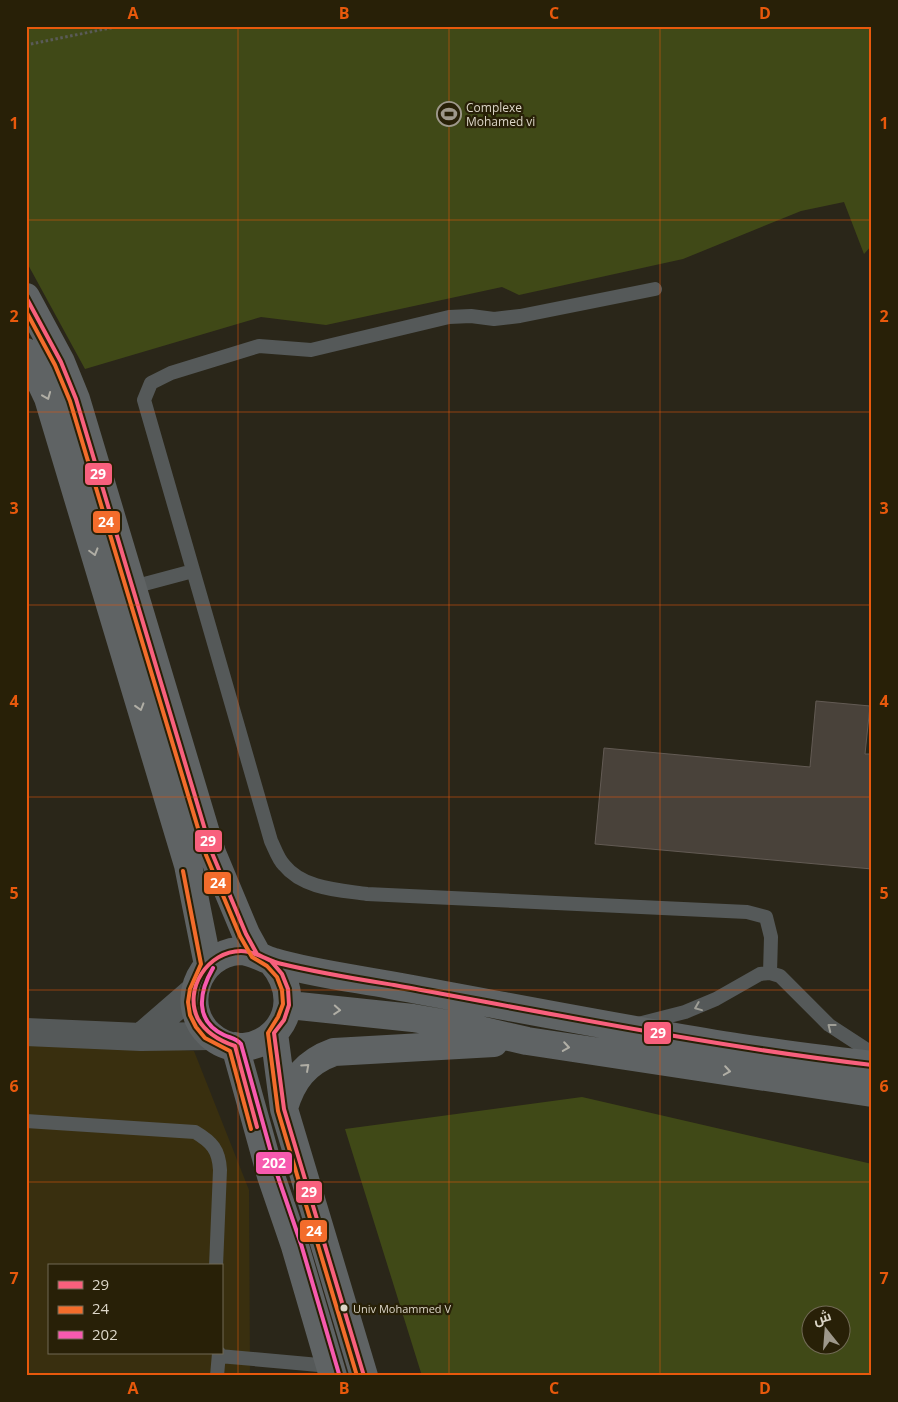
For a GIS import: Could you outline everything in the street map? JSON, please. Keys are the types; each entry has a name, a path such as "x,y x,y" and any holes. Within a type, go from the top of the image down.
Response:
{"main road":[{"path":"26,297 60,362 76,399 212,853 246,934 264,958 282,974 288,989 289,1005 284,1020 274,1034 262,1041 249,1046 223,1041 200,1023 194,1008 194,991 199,977 208,964 223,955 240,951 264,958 723,1045 872,1066"},
{"path":"26,352 48,398 188,865 208,964"},
{"path":"106,595 133,587"},
{"path":"289,1005 413,1018 528,1041 872,1093"},
{"path":"274,1034 284,1109 364,1376"},
{"path":"223,1041 295,1246 332,1371"},
{"path":"284,1109 290,1089 301,1072 310,1063 334,1052 528,1041"}],"street":[{"path":"141,1037 194,991"},
{"path":"26,1032 223,1041"}],"lane":[{"path":"655,289 520,316 494,319 471,316 449,317 311,350 259,346 171,373 151,383 144,400 271,841 284,866 305,881 332,890 367,894 748,912 766,917 771,937 770,973"},
{"path":"133,587 193,571"},
{"path":"620,1026 685,1012 716,999 760,974 770,973 780,976 829,1026 872,1053"},
{"path":"26,1121 195,1132 210,1140 219,1160 216,1264"},
{"path":"217,1376 219,1355 332,1371"}],"path":[{"path":"26,45 120,26"}],"shaded area":[{"path":"26,1038 194,1051 249,1190 250,1376 26,1376"}],"green space":[{"name":"Complexe Mohamed vi","path":"26,26 872,26 872,245 864,254 844,202 801,211 683,259 519,295 502,287 326,325 261,317 85,369 26,261"},
{"path":"582,1097 872,1164 872,1376 422,1376 345,1129"}],"building":[{"path":"816,701 870,706 865,754 872,754 872,869 595,844 604,748 810,767"}],"transit line":[{"name":"29","path":"26,297 61,362 76,399 212,853 246,934 257,954 271,961 282,974 288,989 289,1005 284,1020 274,1033 284,1109 364,1376"},
{"name":"24","path":"26,311 55,365 70,401 206,855 240,936 252,957 267,966 277,977 282,990 283,1004 278,1017 268,1033 278,1111 357,1376"},
{"name":"24","path":"183,871 201,964 190,989 188,1002 190,1015 196,1027 205,1038 230,1051 251,1129"},
{"name":"29","path":"257,1127 235,1046 224,1042 209,1032 198,1019 194,1007 196,984 209,965 218,957 241,951 277,963 338,976 692,1039 872,1065"},
{"name":"202","path":"213,968 202,996 204,1014 214,1029 241,1044 277,1174 301,1244 339,1374"}],"place":[{"name":"Complexe Mohamed vi","path":"449,114"},
{"name":"Univ Mohammed V","path":"344,1308"}]}
